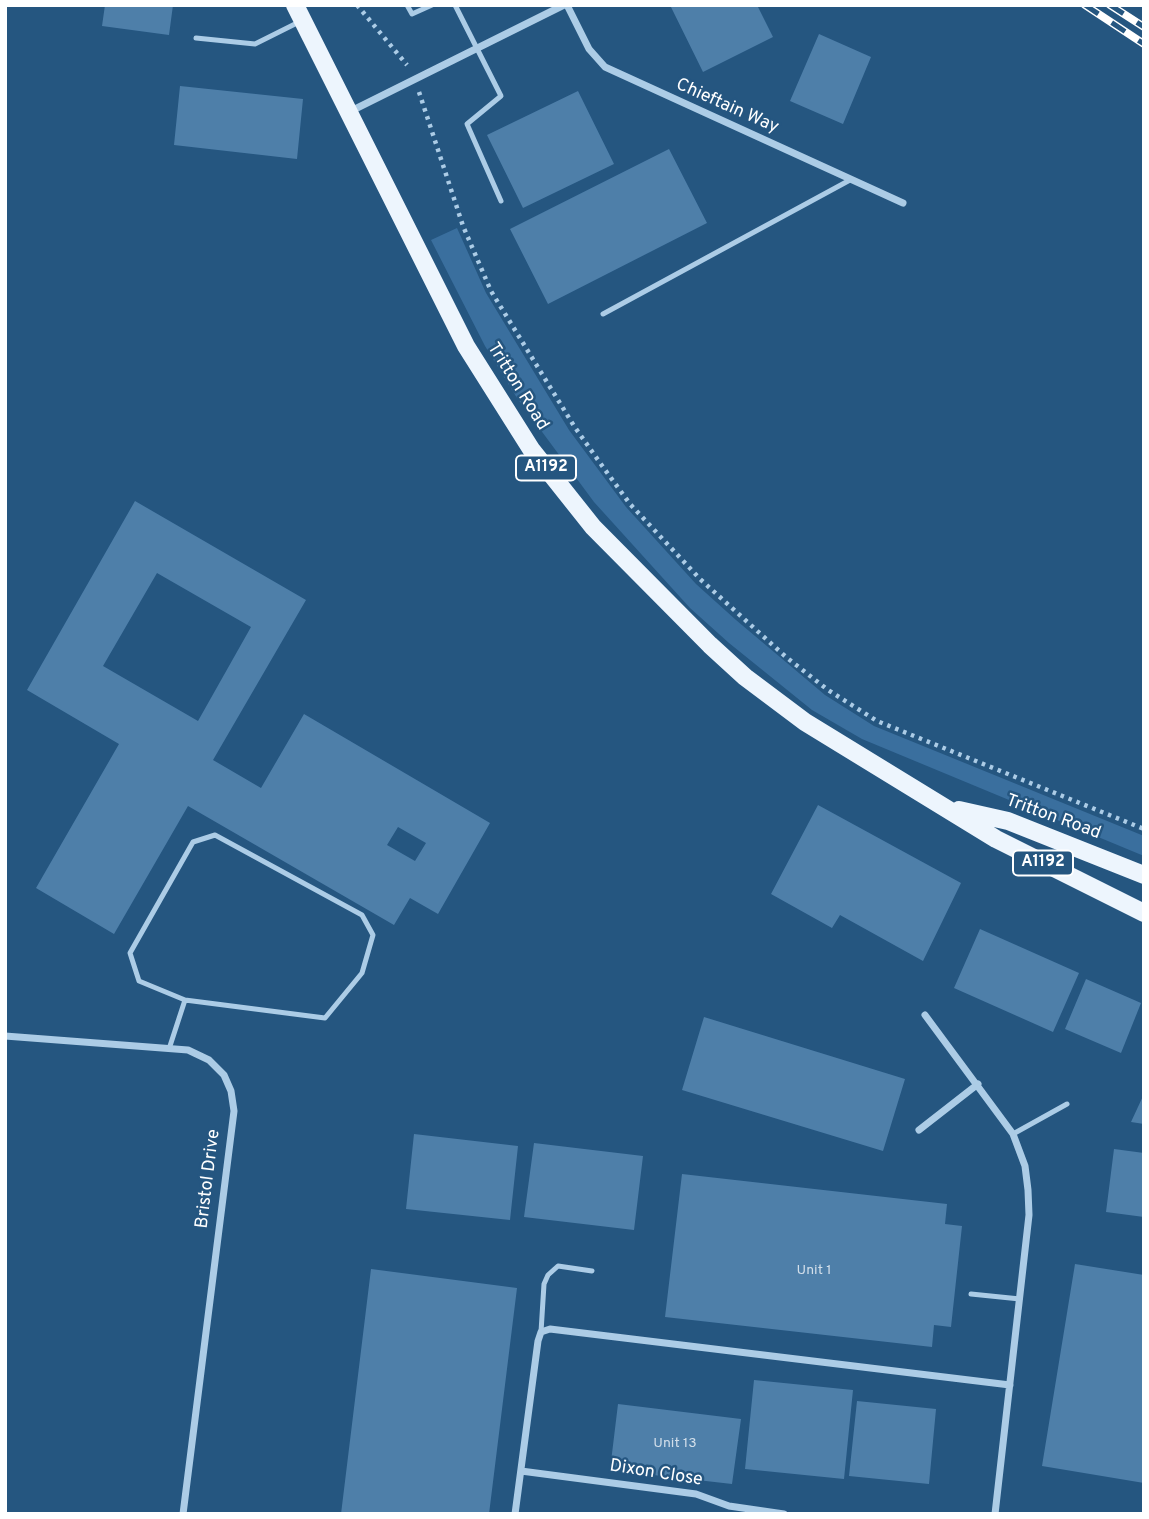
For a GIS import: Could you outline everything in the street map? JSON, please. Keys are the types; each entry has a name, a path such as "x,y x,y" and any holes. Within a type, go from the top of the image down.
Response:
{"main road":[{"name":"Tritton Road","path":"298,13 466,346 531,449 593,527 745,677 805,722 893,779 945,806 996,839 1144,913"},
{"name":"Tritton Road","path":"945,806 1007,821 1144,875"}],"street":[{"name":"Chieftain Way","path":"348,112 565,5 589,49 605,67 903,203"},
{"path":"925,1015 1013,1134 1025,1166 1028,1203 1020,1299 995,1514"},
{"name":"Bristol Drive","path":"5,1035 188,1050 209,1060 224,1075 231,1091 234,1111 183,1514"},
{"path":"919,1130 978,1084"},
{"path":"516,1514 541,1332 550,1329 1010,1385"},
{"name":"Dixon Close","path":"521,1471 696,1494 729,1506 784,1514"}],"lane":[{"path":"407,5 412,14 432,5"},
{"path":"455,5 501,96 467,124 501,201"},
{"path":"196,38 255,44 298,13"},
{"path":"603,314 850,180"},
{"path":"215,835 362,915 373,935 362,973 325,1018 185,1000 139,981 130,953 192,842 215,835"},
{"path":"169,1049 185,1000"},
{"path":"1013,1134 1067,1104"},
{"path":"541,1332 544,1284 548,1275 558,1266 592,1271"},
{"path":"971,1294 1020,1299"}],"path":[{"path":"357,5 407,65"},
{"path":"419,94 463,226 491,291 574,426 603,467 630,504 700,579 786,657 828,690 877,721 1144,829"}],"shaded area":[{"path":"457,228 486,293 569,430 626,507 696,584 825,695 874,726 1144,836 1144,856 862,739 812,710 690,608 594,502 517,398 485,346 431,240"}],"building":[{"path":"105,5 173,5 169,35 102,26"},
{"path":"670,5 757,5 773,37 703,72"},
{"path":"819,34 871,57 843,124 790,101"},
{"path":"180,86 303,99 297,159 174,145"},
{"path":"578,91 614,164 523,208 487,135"},
{"path":"669,149 707,223 548,304 510,229"},
{"path":"135,501 306,600 213,760 261,788 304,714 490,823 438,914 410,898 394,925 188,806 114,934 36,888 119,744 27,690","holes":["157,573 251,627 198,721 103,666","398,827 426,843 415,861 387,845"]},
{"path":"818,805 961,883 923,961 840,915 832,928 771,894"},
{"path":"980,929 1079,973 1053,1032 954,988"},
{"path":"1086,979 1141,1003 1121,1053 1065,1029"},
{"path":"704,1017 905,1079 883,1151 682,1090"},
{"path":"1144,1094 1144,1124 1131,1122"},
{"path":"414,1134 518,1146 510,1220 406,1209"},
{"path":"534,1143 643,1156 634,1230 524,1217"},
{"path":"1114,1149 1144,1153 1144,1217 1106,1212"},
{"path":"682,1174 947,1204 945,1224 962,1226 951,1327 934,1325 932,1347 665,1317"},
{"path":"1075,1264 1144,1275 1144,1483 1042,1466"},
{"path":"371,1269 517,1288 489,1514 341,1514"},
{"path":"754,1380 853,1390 844,1479 745,1469"},
{"path":"857,1401 936,1409 929,1484 849,1476"},
{"path":"618,1404 741,1419 732,1484 610,1470"}],"railway":[{"path":"1085,5 1144,44"},
{"path":"1110,5 1144,27"}]}
